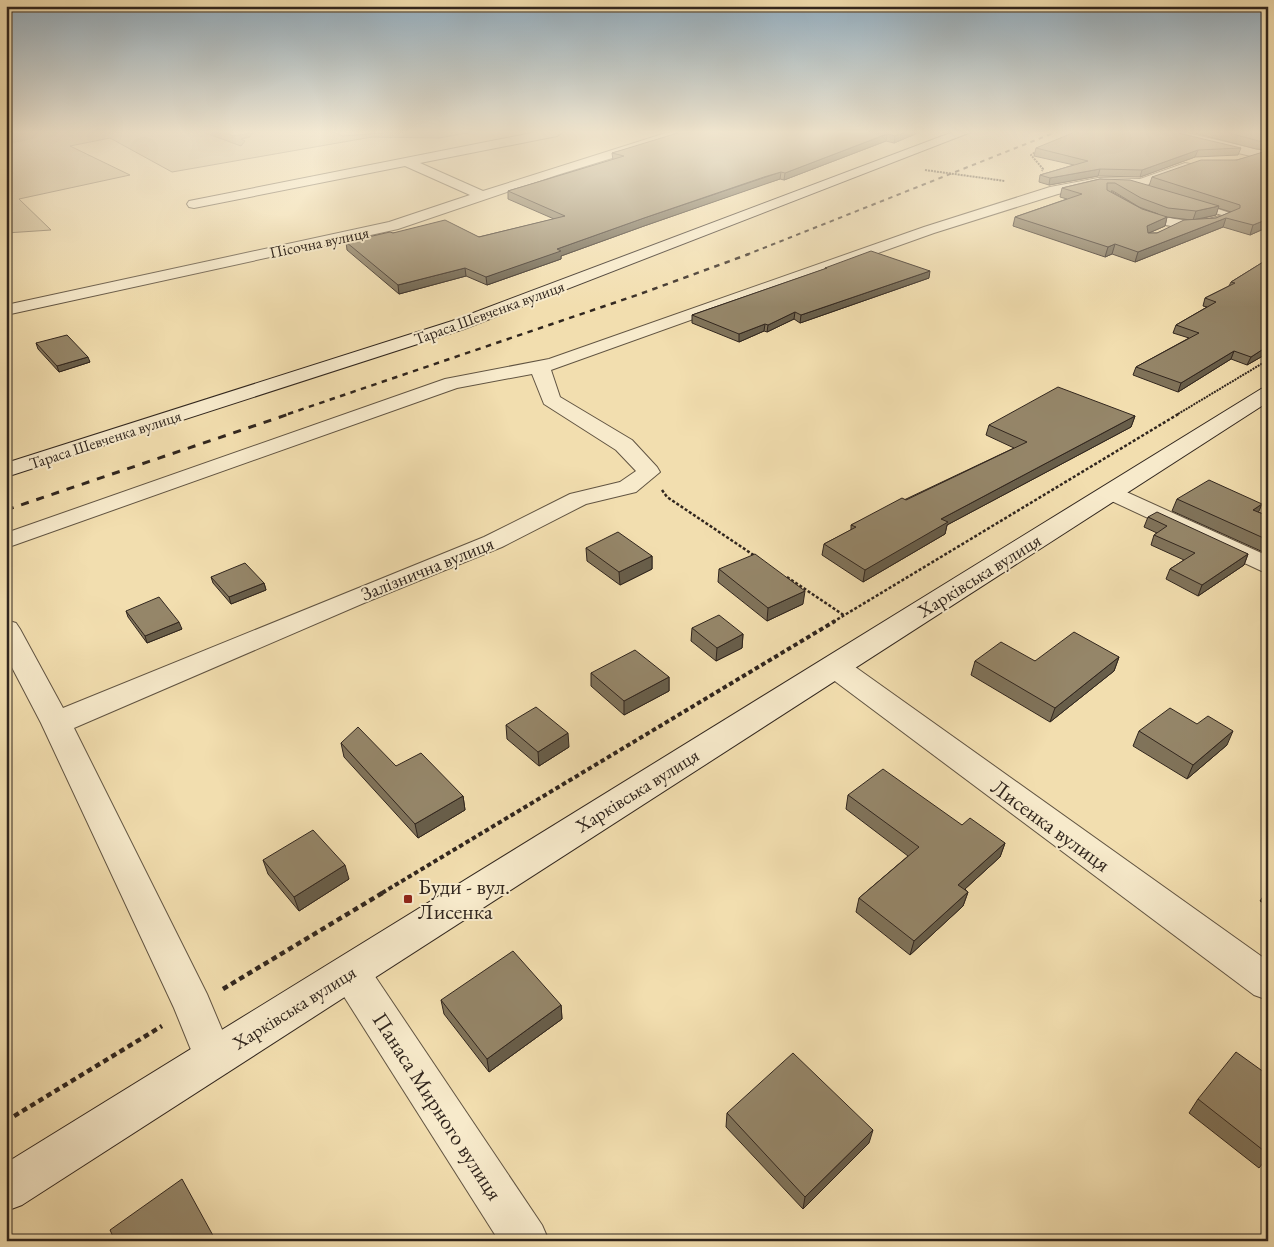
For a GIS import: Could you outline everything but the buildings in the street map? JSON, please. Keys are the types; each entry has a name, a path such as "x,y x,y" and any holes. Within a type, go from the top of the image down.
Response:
{"street":[{"path":"194,204 264,190"},
{"path":"470,190 483,196"},
{"name":"Пісочна вулиця","path":"6,310 393,226 501,190"},
{"name":"Тараса Шевченка вулиця","path":"6,470 458,325 811,190"},
{"path":"6,541 452,382 553,364 732,302 928,230 1054,190"},
{"path":"540,366 551,400 624,445 649,472"},
{"name":"Харківська вулиця","path":"6,1189 1268,393"},
{"name":"Залізнична вулиця","path":"56,723 355,597 493,542 578,499 628,486 649,472"},
{"path":"1111,492 1268,566"},
{"path":"6,629 56,723 193,1007 214,1058"},
{"name":"Лисенка вулиця","path":"834,666 1268,983"},
{"name":"Панаса Мирного вулиця","path":"350,972 526,1241"}],"lane":[{"path":"1117,192 1126,190"},
{"path":"1163,233 1178,226 1208,224 1231,215 1185,201"},
{"path":"1135,211 1178,226"}],"path":[{"path":"6,1121 1268,360"},
{"path":"649,472 667,497 755,556"},
{"path":"780,573 845,616"}],"shaded area":[{"path":"6,190 60,190 19,199 51,230 6,233"}],"railway":[{"path":"746,255 909,190"},
{"path":"288,414 640,294 749,254"},
{"path":"6,510 292,413"}],"place":[{"name":"Буди - вул. Лисенка","path":"408,899"}]}
